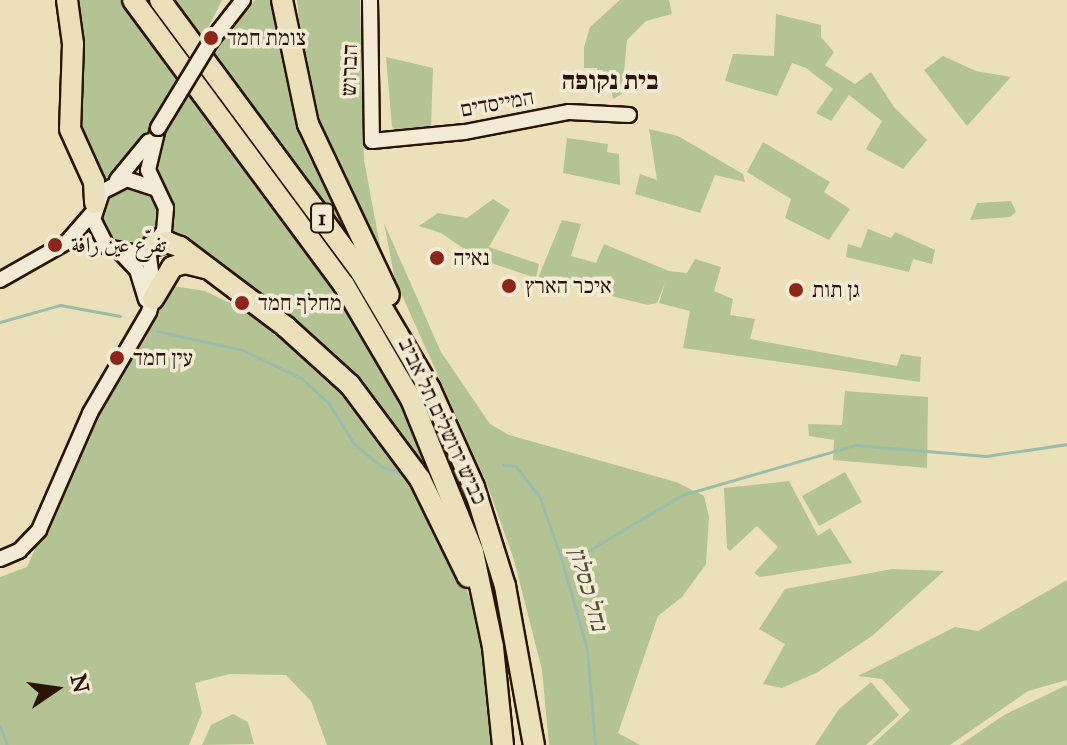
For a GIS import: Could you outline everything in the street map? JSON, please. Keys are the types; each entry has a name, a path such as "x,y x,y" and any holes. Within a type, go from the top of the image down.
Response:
{"highway":[{"path":"67,0 73,44 70,129 94,182 94,206"},
{"name":"כביש ירושלים תל אביב","path":"133,0 320,253 379,341 440,460 464,525 493,647 503,745"},
{"name":"כביש ירושלים תל אביב","path":"160,0 361,272 430,389 459,452 505,586 534,745"},
{"path":"282,0 294,78 311,133 459,452"},
{"path":"150,248 175,244 320,356 400,447 463,563 493,647"},
{"path":"153,299 172,267 192,264 212,271"}],"main road":[{"path":"217,32 230,0"},
{"path":"0,280 71,239 156,130 217,32 243,0"},
{"name":"הברוש","path":"370,0 372,141"},
{"name":"המייסדים","path":"372,141 465,132 569,112 629,115"},
{"path":"0,559 19,551 39,530 90,413 153,299 150,248 164,231 167,214 154,188 148,164 156,130"},
{"path":"114,183 133,179 154,188"},
{"path":"94,206 95,231 143,284 144,320"},
{"path":"0,280 80,243 114,250 150,248"}],"green space":[{"path":"74,0 123,0 180,79 138,146 101,189 77,135"},
{"path":"168,0 222,0 200,44"},
{"path":"255,0 276,0 293,99 382,293 209,54"},
{"path":"297,0 360,0 364,160 381,251 321,129 306,84"},
{"path":"620,0 669,0 672,14 646,21 627,40 622,94 613,99 609,79 599,80 597,68 584,68 584,47 590,27"},
{"path":"776,14 821,25 821,37 834,52 825,65 855,84 871,72 894,107 927,140 903,169 866,149 882,121 849,95 831,121 816,113 833,89 806,68 792,63 777,96 725,81 733,54 774,56"},
{"path":"943,56 976,71 1011,77 967,126 924,70"},
{"path":"386,57 433,68 431,128 400,132 392,127"},
{"path":"188,89 328,284 408,412 453,508 415,485 464,582 484,640 502,745 327,745 311,701 286,675 230,674 195,683 202,713 189,745 0,745 0,577 27,567 92,419 173,286 205,291 266,321 168,231 152,172 158,140"},
{"path":"649,129 678,136 743,174 745,182 715,175 700,213 635,194 640,174 657,180"},
{"path":"567,138 608,144 607,152 619,154 620,185 563,173"},
{"path":"763,142 830,182 824,192 850,209 829,240 785,218 791,199 747,172"},
{"path":"130,185 152,194 161,216 152,238 130,247 108,238 99,216 108,194"},
{"path":"493,199 510,210 489,247 539,264 536,278 479,259 441,233 419,226 438,213 467,218"},
{"path":"1011,201 1016,212 1010,217 970,220 977,203"},
{"path":"562,220 581,224 571,256 596,263 604,244 669,271 687,273 695,259 721,267 714,291 733,299 730,315 755,319 750,339 897,366 901,354 921,357 920,382 683,348 690,311 659,303 665,283 657,303 648,305 538,278"},
{"path":"384,223 441,352 490,424 509,435 676,482 704,496 709,517 706,564 682,597 658,616 618,733 640,745 549,745 542,670 514,560 487,484 395,280"},
{"path":"868,229 891,238 895,232 935,250 932,264 913,259 909,272 846,257 848,244 861,248"},
{"path":"845,391 928,397 927,468 833,460 834,440 809,436 808,424 842,425"},
{"path":"845,472 862,502 819,526 802,496"},
{"path":"789,481 818,536 830,528 852,563 760,577 754,573 778,547 757,526 730,551 727,548 724,488"},
{"path":"892,569 944,571 872,636 818,672 782,688 763,684 785,644 759,629 785,589"},
{"path":"1067,580 1067,680 1028,691 950,745 872,745 910,710 882,679 858,676 955,627 978,631"},
{"path":"871,682 899,715 866,745 815,745 839,709"},
{"path":"1067,685 1067,745 960,745 1004,715"},
{"path":"233,714 248,722 254,744 202,745 211,725"}],"waterway":[{"name":"נחל כסלון","path":"0,322 60,305 120,316"},
{"name":"נחל כסלון","path":"157,331 243,350 301,378 328,402 354,444 382,467 403,474"},
{"path":"581,555 682,495 855,445 986,456 1067,444"},
{"name":"נחל כסלון","path":"503,465 516,466 540,498 561,558 587,649 595,745"},
{"path":"0,726 7,745"}],"place":[{"name":"צומת חמד","path":"211,38"},
{"name":"تفرّع عين رافة","path":"55,245"},
{"name":"נאיה","path":"437,258"},
{"name":"איכר הארץ","path":"509,286"},
{"name":"גן תות","path":"796,290"},
{"name":"מחלף חמד","path":"242,303"},
{"name":"עין חמד","path":"117,358"}],"district":[{"name":"בית נקופה","path":"610,81"}]}
